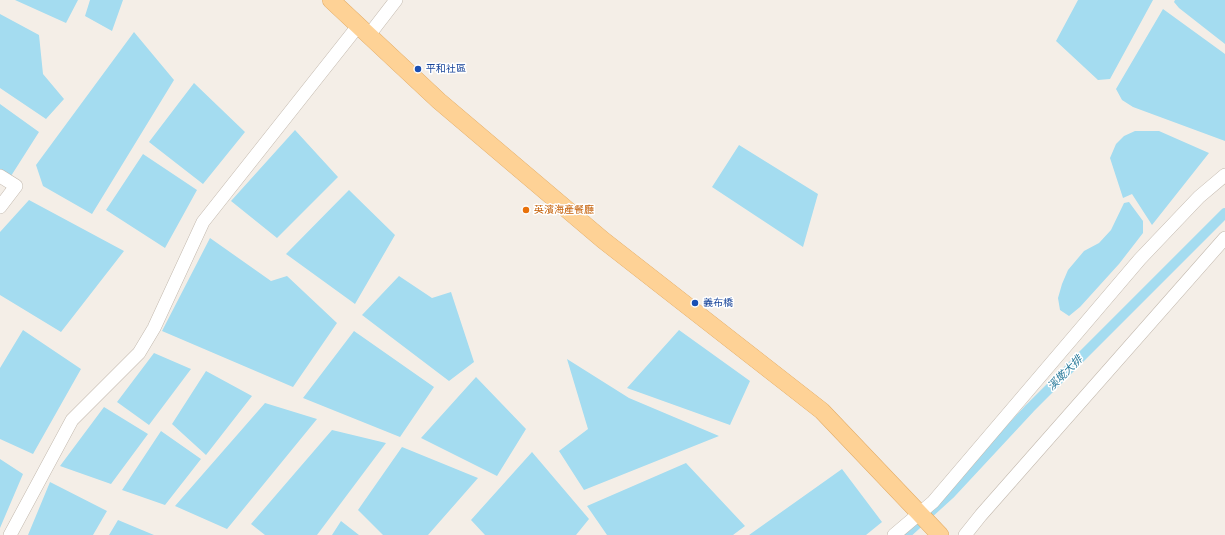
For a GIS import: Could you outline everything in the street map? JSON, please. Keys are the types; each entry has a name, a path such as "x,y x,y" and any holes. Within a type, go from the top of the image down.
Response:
{"main road":[{"path":"331,0 439,101 603,240 822,411 940,535"}],"lane":[{"path":"10,535 72,420 139,353 154,328 203,222 363,31 396,0"},
{"path":"894,535 922,515 1140,259 1199,196 1225,175"},
{"path":"0,176 16,186 0,207"},
{"path":"965,535 980,515 1225,238"}],"water":[{"path":"15,0 78,0 66,23"},
{"path":"90,0 123,0 112,31 85,16"},
{"path":"1078,0 1153,0 1110,79 1098,80 1056,41"},
{"path":"1175,0 1225,0 1225,44 1179,8 1174,2"},
{"path":"1163,9 1225,54 1225,141 1133,107 1122,100 1116,89"},
{"path":"0,14 39,35 43,74 64,99 46,119 0,88"},
{"path":"134,32 174,80 92,214 43,186 36,165"},
{"path":"194,83 245,132 203,184 149,142"},
{"path":"0,104 39,132 11,176 0,169"},
{"path":"295,130 338,177 277,238 231,201"},
{"path":"1135,131 1159,131 1209,153 1152,225 1132,194 1123,198 1110,158 1116,144 1124,136"},
{"path":"739,145 818,194 803,247 712,187"},
{"path":"143,154 197,190 165,248 106,210"},
{"path":"349,190 395,235 355,304 286,254"},
{"path":"29,200 124,251 61,332 0,295 0,232"},
{"path":"1129,202 1143,221 1143,233 1119,264 1080,307 1069,316 1060,310 1058,298 1068,270 1084,251 1099,243 1111,230 1124,203"},
{"path":"210,238 271,281 287,276 337,323 293,387 162,331"},
{"path":"399,276 432,298 451,292 474,362 449,381 362,315"},
{"path":"23,330 81,369 33,454 0,439 0,368"},
{"path":"679,330 750,381 730,425 627,388"},
{"path":"354,331 434,387 400,437 303,398"},
{"path":"154,353 191,369 149,425 117,402"},
{"path":"567,359 629,398 719,436 584,490 559,451 588,429"},
{"path":"206,371 252,396 206,455 172,424"},
{"path":"476,377 526,429 497,476 421,438"},
{"path":"265,403 317,419 227,529 175,506"},
{"path":"104,407 148,434 111,484 60,466"},
{"path":"332,430 386,443 317,535 265,535 251,524"},
{"path":"161,431 201,459 165,505 122,490"},
{"path":"402,447 478,478 428,535 383,535 358,510"},
{"path":"532,452 589,519 576,535 485,535 471,520"},
{"path":"0,459 23,474 0,528"},
{"path":"686,463 745,526 733,535 607,535 587,506"},
{"path":"842,469 882,522 866,535 749,535"},
{"path":"50,482 107,511 93,535 28,535"},
{"path":"118,520 154,535 109,535"},
{"path":"341,521 359,535 332,535"}],"waterway":[{"name":"溪墘大排","path":"905,535 950,494 1030,408 1225,213"}],"place":[{"name":"平和社區","path":"418,69"},
{"name":"英濱海產餐廳","path":"526,210"},
{"name":"義布橋","path":"695,303"}]}
